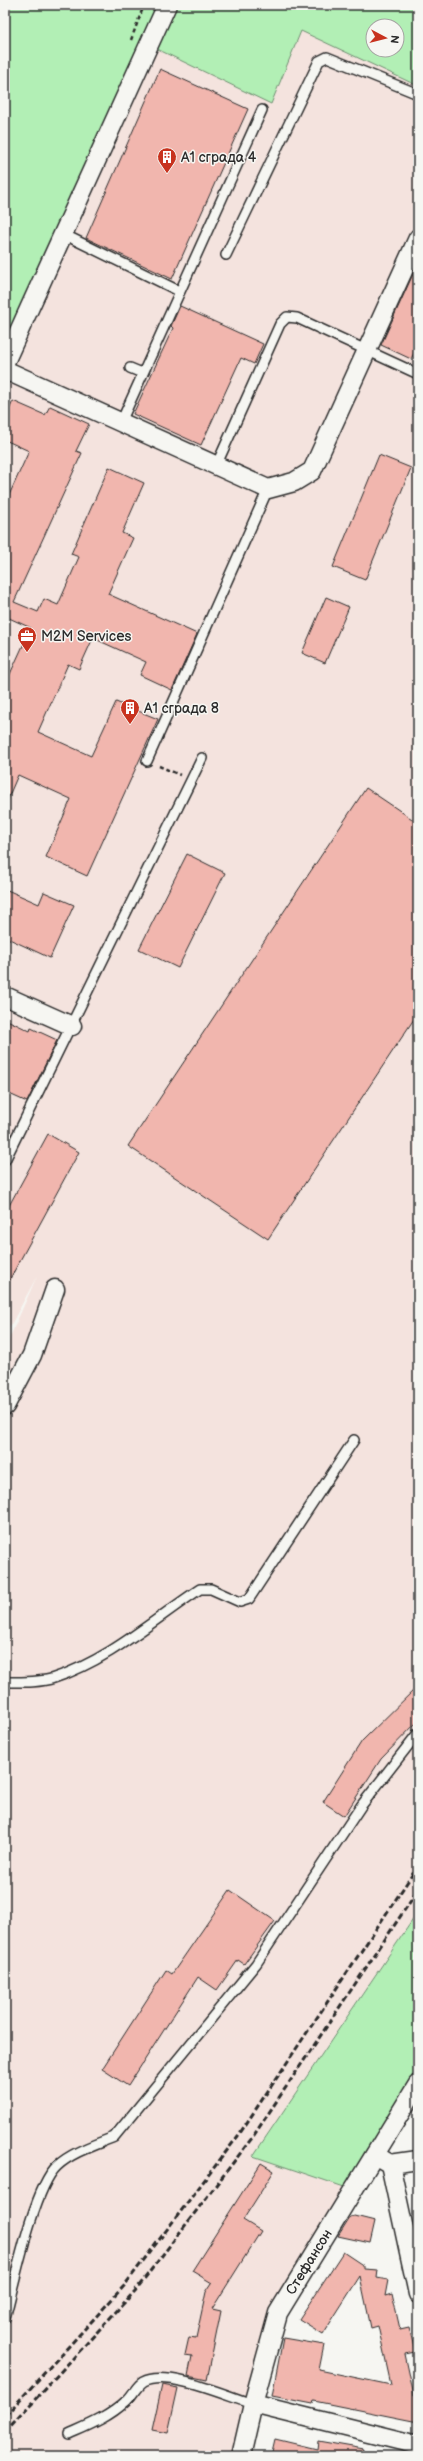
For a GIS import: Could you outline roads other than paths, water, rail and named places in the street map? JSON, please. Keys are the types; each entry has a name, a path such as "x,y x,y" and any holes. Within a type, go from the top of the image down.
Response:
{"street":[{"path":"5,362 167,5"},
{"path":"5,370 268,489 294,482 312,471 418,238"},
{"path":"5,996 72,1026"},
{"path":"5,1406 32,1355 55,1289"},
{"name":"Стефансон","path":"241,2456 252,2404 278,2314 382,2160 418,2084"},
{"path":"418,2160 382,2160 418,2294"},
{"path":"252,2404 418,2446"}],"lane":[{"path":"226,256 319,61 327,57 418,94"},
{"path":"121,422 178,291 262,110"},
{"path":"63,234 178,291"},
{"path":"216,466 283,320 292,316 297,318 418,374"},
{"path":"130,368 142,373"},
{"path":"147,761 268,489"},
{"path":"5,1160 202,758"},
{"path":"5,1682 52,1678 82,1667 119,1647 200,1589 211,1589 240,1602 249,1599 354,1440"},
{"path":"5,2318 37,2200 56,2166 84,2149 114,2137 256,1964 361,1806 418,1733"},
{"path":"69,2434 109,2415 126,2401 142,2382 155,2378 171,2378 252,2404"}],"railway":[{"path":"5,2416 124,2286 238,2136 418,1866"},
{"path":"5,2432 135,2291 252,2138 418,1890"}],"place":[{"name":"А1 сграда 4","path":"167,174"},
{"name":"M2M Services","path":"27,653"},
{"name":"А1 сграда 8","path":"130,725"}]}
